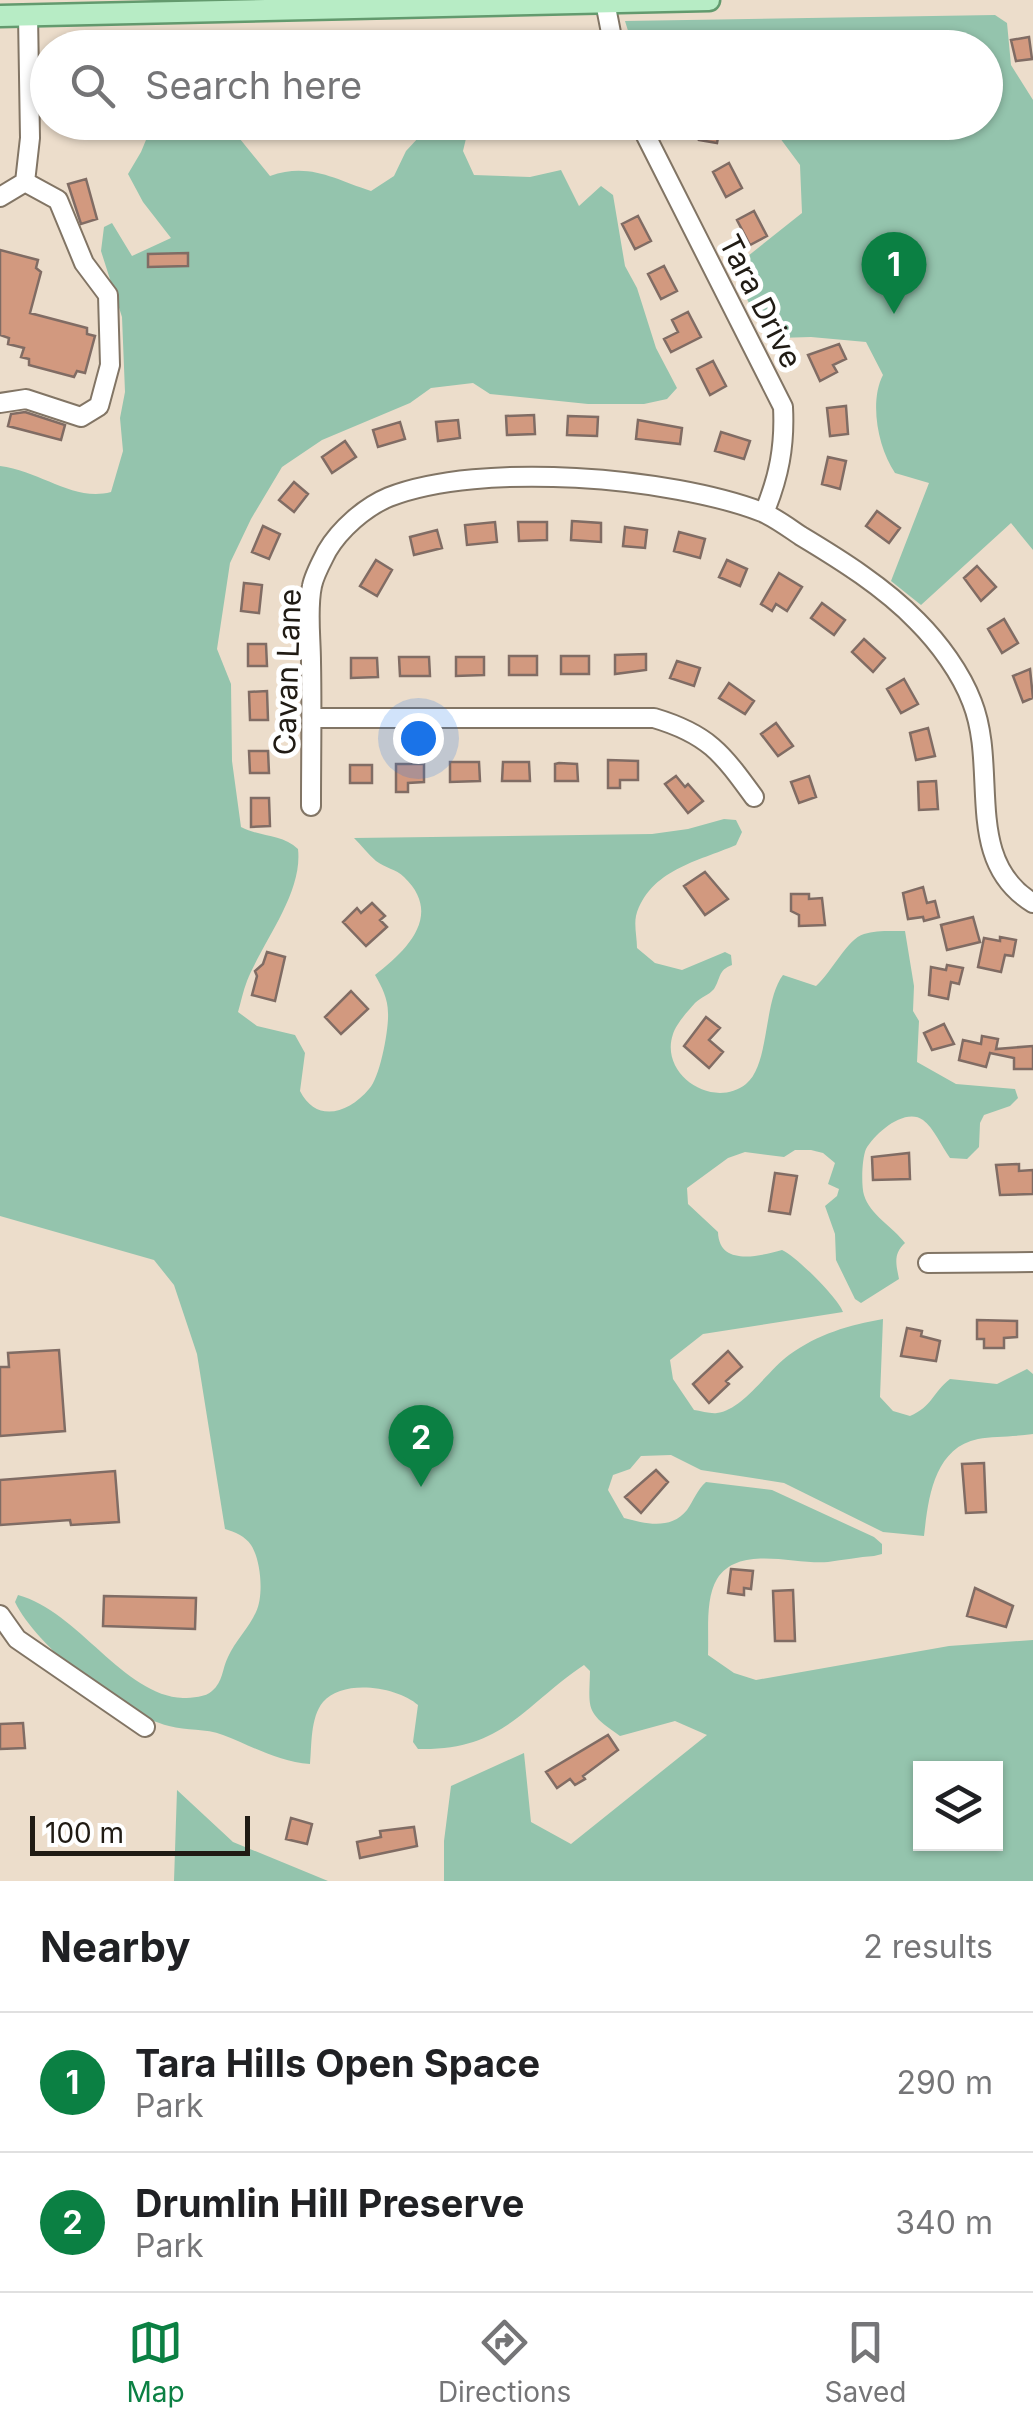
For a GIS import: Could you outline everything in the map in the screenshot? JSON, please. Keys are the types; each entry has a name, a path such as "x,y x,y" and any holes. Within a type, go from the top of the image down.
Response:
{"main road":[{"path":"0,16 710,0"}],"street":[{"path":"604,1 610,30"},
{"path":"25,182 30,138 28,15"},
{"name":"Tara Drive","path":"649,140 784,407 785,442 778,478 764,513"},
{"path":"0,197 25,182"},
{"path":"0,403 26,399 81,416 99,406 110,364 108,295 84,263 58,200 25,182"},
{"name":"Cavan Lane","path":"311,806 312,586 328,550 350,523 386,498 429,486 503,479 590,479 673,489 764,513 872,582 917,620 953,666 972,703 984,755 987,826 993,858 1004,879 1033,903"},
{"path":"312,718 654,718 690,729 712,746 754,797"},
{"path":"928,1263 1033,1262"},
{"path":"0,1615 17,1639 145,1727"}],"green space":[{"path":"995,15 1007,23 1011,65 1033,100 1033,550 1011,523 921,605 891,581 929,483 895,473 889,463 876,411 883,375 866,342 777,338 760,324 738,282 743,278 743,260 802,213 800,165 781,140 1003,140 1003,30 628,30 625,21"},
{"path":"146,140 241,140 270,176 309,171 371,191 394,176 416,140 466,140 463,151 474,175 530,177 561,170 579,206 601,186 613,195 625,266 637,288 656,348 677,388 667,399 644,404 588,404 490,394 473,383 431,388 410,403 322,440 282,467 230,563 217,649 231,684 232,761 241,827 298,849 298,866 288,900 247,981 238,1012 257,1026 295,1035 305,1053 300,1091 315,1108 342,1109 361,1098 373,1083 388,1020 386,998 375,975 398,955 416,931 421,905 404,877 376,861 354,838 652,834 736,820 742,832 736,845 664,878 643,900 635,920 637,948 655,963 682,970 725,952 731,955 732,965 722,972 714,989 695,1003 677,1026 671,1049 681,1075 692,1084 719,1093 733,1091 754,1075 772,1000 783,975 816,986 858,937 905,931 914,986 913,1011 919,1021 917,1062 956,1084 1015,1089 1018,1098 1010,1106 984,1115 979,1147 967,1159 950,1158 930,1127 916,1117 899,1119 870,1143 863,1165 864,1195 871,1209 905,1243 897,1255 899,1279 861,1303 855,1299 836,1260 835,1234 825,1206 839,1189 828,1184 835,1163 823,1153 795,1150 784,1157 745,1152 728,1158 687,1188 688,1204 718,1232 725,1250 742,1256 782,1250 816,1278 843,1312 703,1334 670,1360 673,1379 694,1410 727,1410 811,1341 883,1319 880,1397 893,1411 910,1416 928,1404 950,1379 997,1384 1027,1369 1033,1374 1033,1434 978,1439 951,1453 931,1492 924,1536 883,1532 784,1483 701,1470 671,1455 641,1456 630,1469 613,1475 608,1490 624,1518 658,1524 681,1516 706,1482 772,1490 882,1544 882,1554 874,1556 828,1562 753,1559 727,1568 717,1579 711,1596 708,1655 734,1673 756,1680 949,1646 1033,1640 1033,1881 444,1881 451,1786 524,1753 531,1822 571,1844 707,1735 675,1721 620,1736 595,1715 589,1694 590,1671 584,1665 510,1724 471,1743 447,1748 418,1749 413,1742 418,1705 409,1699 370,1688 343,1690 332,1694 319,1708 312,1732 310,1764 298,1763 216,1733 169,1726 128,1708 60,1657 15,1602 18,1595 40,1604 141,1683 161,1694 187,1698 206,1695 216,1687 231,1651 256,1612 261,1588 249,1542 225,1529 197,1354 174,1285 154,1260 0,1216 0,466 83,493 111,492 123,451 122,317 101,251 104,227 112,223 132,256 171,238 143,202 128,174"},
{"path":"177,1790 233,1842 328,1881 174,1881"}],"building":[{"path":"1029,37 1032,59 1016,61 1011,40"},
{"path":"729,163 742,188 726,197 713,172"},
{"path":"86,179 97,219 81,224 68,184"},
{"path":"754,211 767,236 750,245 737,220"},
{"path":"638,216 651,241 635,249 622,224"},
{"path":"0,250 38,260 36,268 41,272 30,313 87,328 87,334 95,336 85,373 77,371 74,377 29,365 29,359 21,357 24,348 8,344 9,338 0,335"},
{"path":"188,253 188,266 148,267 148,254"},
{"path":"664,266 677,291 661,299 648,274"},
{"path":"688,312 701,337 671,352 664,339 678,332 672,320"},
{"path":"839,344 846,359 833,365 837,372 820,381 808,355"},
{"path":"713,361 726,386 710,395 697,369"},
{"path":"846,406 848,434 830,436 827,408"},
{"path":"25,412 65,425 61,440 8,426 11,414"},
{"path":"534,415 535,434 507,435 506,416"},
{"path":"568,416 598,417 597,436 567,435"},
{"path":"458,420 460,438 438,441 436,422"},
{"path":"638,420 682,428 680,444 636,439"},
{"path":"400,422 405,439 378,447 373,430"},
{"path":"721,432 750,441 744,459 715,451"},
{"path":"345,441 356,457 332,473 322,457"},
{"path":"828,457 846,461 840,489 822,484"},
{"path":"294,482 308,494 294,512 279,500"},
{"path":"877,511 900,528 889,543 866,526"},
{"path":"572,521 601,523 601,542 571,540"},
{"path":"495,522 497,542 467,545 465,525"},
{"path":"518,522 547,522 547,540 519,541"},
{"path":"263,526 280,534 269,559 252,552"},
{"path":"625,527 647,530 645,548 623,546"},
{"path":"437,530 442,548 414,555 410,537"},
{"path":"679,532 705,539 700,558 674,551"},
{"path":"376,560 392,570 377,596 360,586"},
{"path":"727,560 747,569 740,586 719,577"},
{"path":"977,566 996,587 981,601 964,578"},
{"path":"779,573 802,587 787,611 776,604 772,611 761,604"},
{"path":"244,583 262,585 259,613 241,611"},
{"path":"822,603 845,620 834,635 811,618"},
{"path":"1004,619 1018,643 1002,653 988,629"},
{"path":"864,639 885,658 873,672 852,652"},
{"path":"248,644 266,644 267,666 248,666"},
{"path":"646,654 646,670 615,674 615,655"},
{"path":"509,656 537,656 537,675 509,675"},
{"path":"561,656 589,656 589,674 561,674"},
{"path":"399,657 429,657 430,676 400,676"},
{"path":"456,657 484,657 484,675 456,676"},
{"path":"351,658 377,658 378,677 351,678"},
{"path":"677,661 700,668 694,686 670,678"},
{"path":"1030,669 1033,698 1023,702 1013,676"},
{"path":"904,679 918,704 901,713 887,689"},
{"path":"729,683 754,701 745,714 719,698"},
{"path":"267,691 268,720 250,720 249,692"},
{"path":"776,723 793,746 778,756 761,734"},
{"path":"928,728 935,756 916,760 910,733"},
{"path":"249,751 268,751 269,773 250,773"},
{"path":"608,760 638,761 638,780 620,780 620,788 608,788"},
{"path":"450,762 479,762 480,781 450,782"},
{"path":"503,762 529,762 530,781 502,781"},
{"path":"396,764 424,764 424,782 408,783 408,792 396,792"},
{"path":"555,764 577,764 578,781 555,781"},
{"path":"350,765 372,765 372,783 350,783"},
{"path":"676,776 703,801 688,813 665,784"},
{"path":"809,776 816,797 799,803 791,782"},
{"path":"936,781 938,809 919,810 918,782"},
{"path":"251,798 269,798 270,826 251,827"},
{"path":"705,872 728,899 705,915 684,886"},
{"path":"923,887 927,903 935,901 939,917 924,921 923,917 908,919 903,893"},
{"path":"791,894 822,898 825,925 799,926 799,915 791,911"},
{"path":"372,903 385,916 380,920 387,927 366,946 343,922 357,908 361,913"},
{"path":"973,917 980,942 947,950 941,925"},
{"path":"1000,937 1016,940 1013,956 1005,955 1001,972 978,967 984,938 1000,941"},
{"path":"267,952 285,957 275,1001 252,995 255,971 263,964"},
{"path":"947,965 963,968 959,984 951,982 948,999 929,995 931,967 946,970"},
{"path":"351,991 368,1009 341,1034 325,1017"},
{"path":"706,1017 720,1028 709,1040 723,1052 709,1068 684,1046"},
{"path":"944,1024 954,1044 932,1050 924,1033"},
{"path":"982,1036 998,1039 996,1049 1033,1046 1033,1069 1014,1069 1014,1058 990,1053 986,1067 959,1060 963,1040 981,1044"},
{"path":"909,1153 910,1179 873,1180 872,1157"},
{"path":"1019,1164 1019,1171 1033,1170 1033,1194 1000,1195 996,1165"},
{"path":"775,1173 797,1176 790,1214 769,1211"},
{"path":"977,1320 1017,1321 1017,1337 1004,1338 1004,1348 984,1348 984,1339 977,1339"},
{"path":"907,1328 940,1341 936,1361 901,1356"},
{"path":"59,1350 65,1431 0,1436 0,1367 9,1367 8,1353"},
{"path":"728,1351 742,1367 709,1403 693,1384"},
{"path":"984,1463 986,1512 966,1513 962,1464"},
{"path":"656,1470 668,1482 641,1513 625,1497"},
{"path":"115,1471 119,1522 71,1525 70,1520 0,1525 0,1480"},
{"path":"731,1569 753,1571 751,1589 744,1588 744,1595 728,1593"},
{"path":"975,1588 1013,1606 1006,1627 967,1616"},
{"path":"793,1590 795,1641 775,1641 773,1591"},
{"path":"104,1596 196,1598 195,1629 103,1626"},
{"path":"23,1723 25,1748 0,1749 0,1724"},
{"path":"608,1735 618,1750 583,1776 585,1779 575,1785 570,1779 557,1788 546,1772"},
{"path":"291,1818 312,1824 307,1844 286,1839"},
{"path":"414,1827 417,1846 360,1858 357,1842 381,1837 380,1831"}],"place":[{"name":"Tara Hills Open Space","path":"894,314"},
{"name":"Drumlin Hill Preserve","path":"421,1487"}]}
